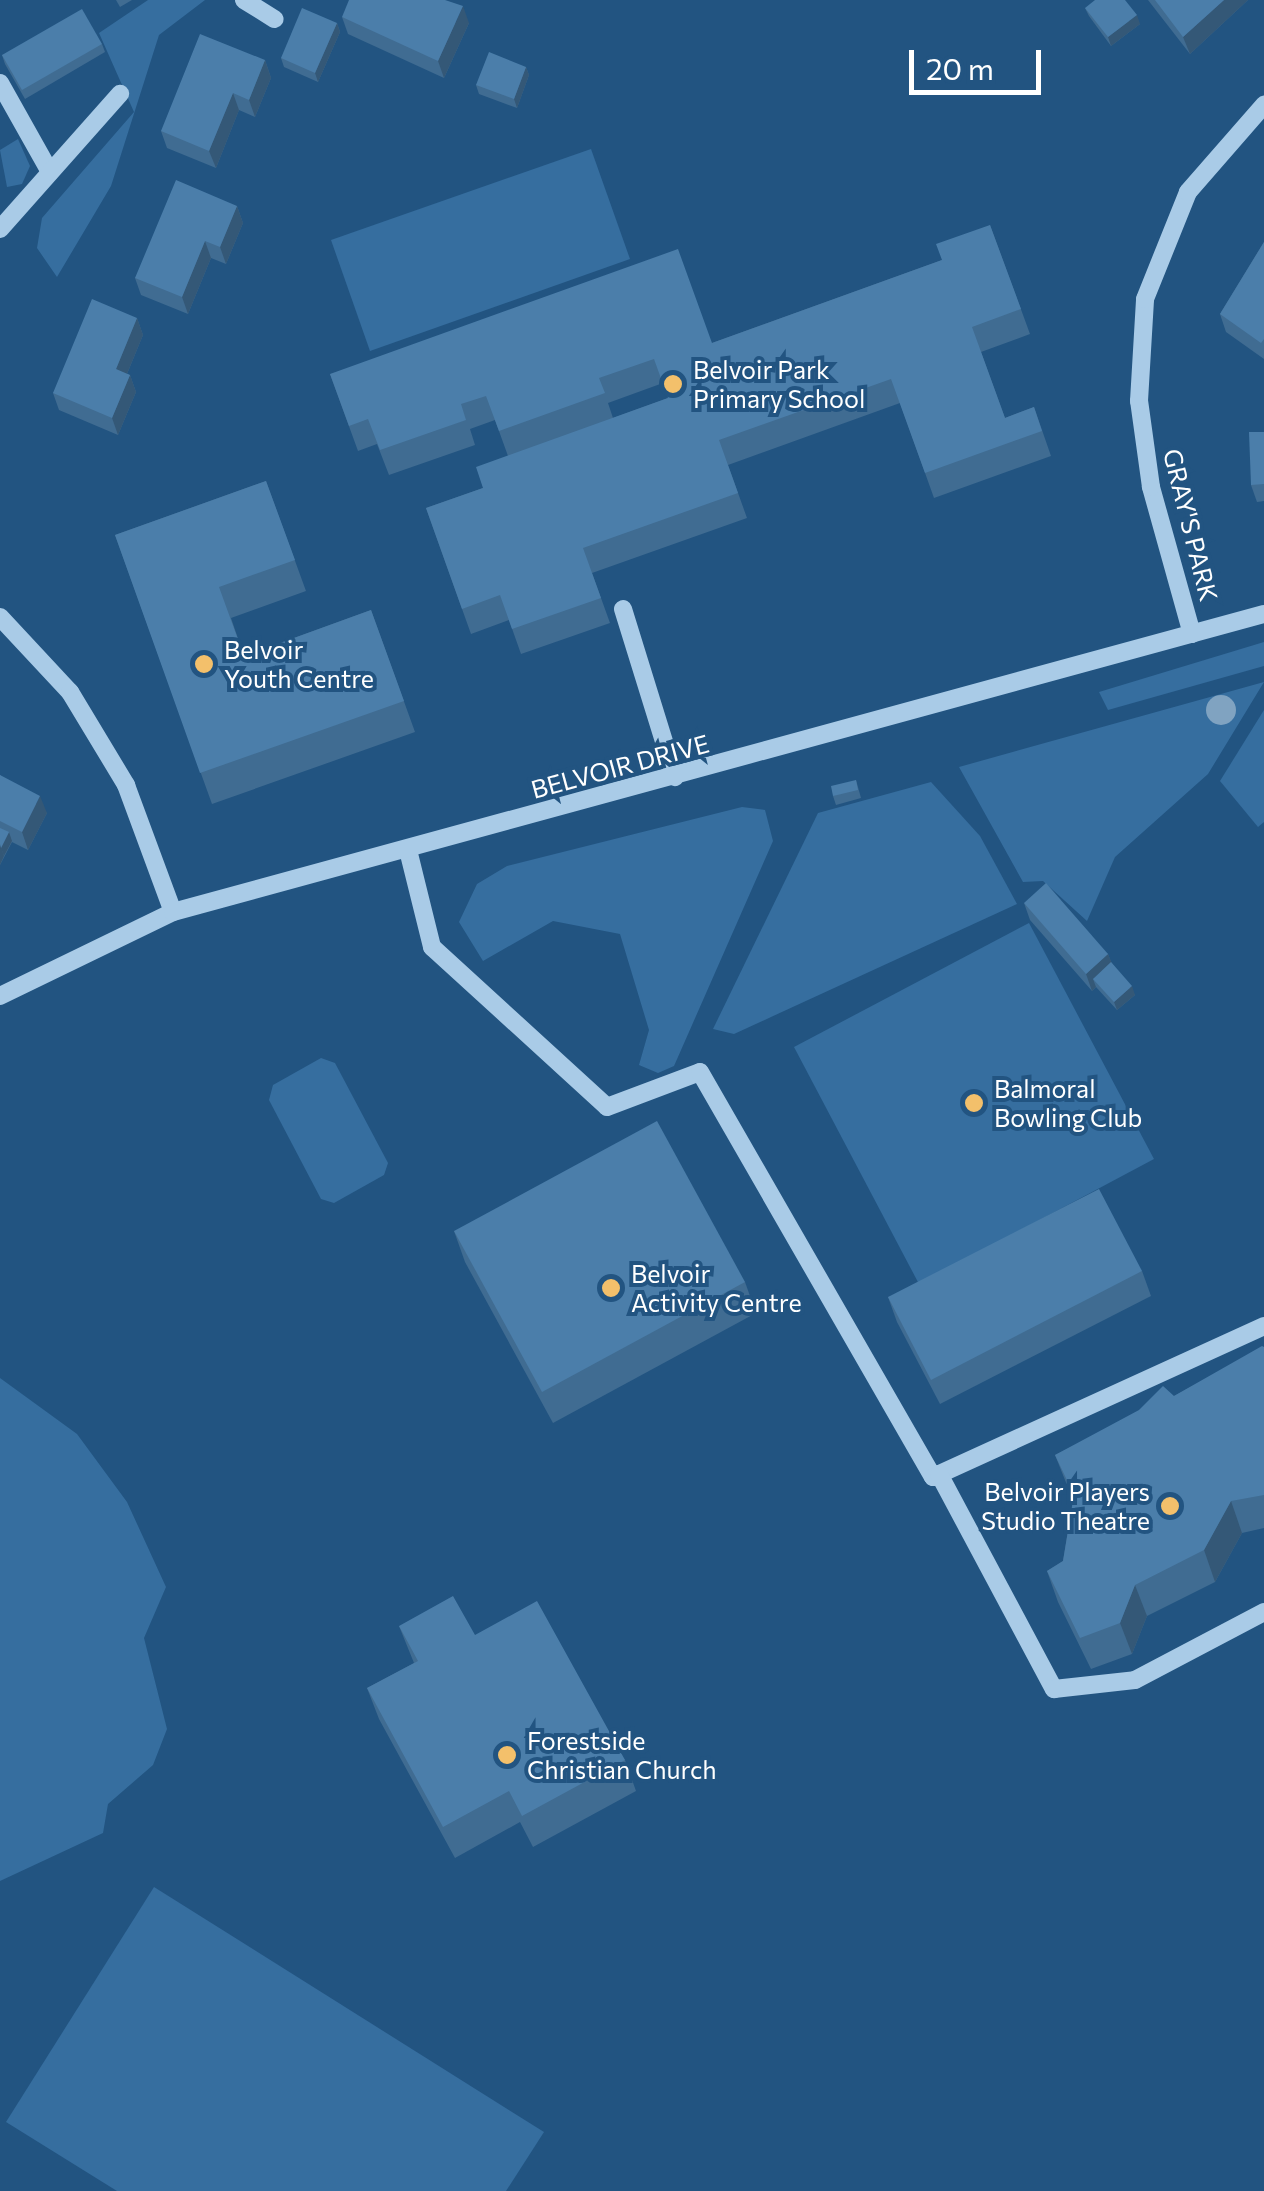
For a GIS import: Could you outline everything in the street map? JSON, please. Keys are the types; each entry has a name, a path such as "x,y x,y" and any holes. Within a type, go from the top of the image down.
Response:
{"street":[{"path":"244,0 274,19"},
{"path":"0,82 50,172"},
{"path":"0,229 120,94"},
{"name":"GRAY'S PARK","path":"1192,634 1151,487 1139,401 1145,299 1188,192 1264,105"},
{"path":"623,610 676,777"},
{"name":"BELVOIR DRIVE","path":"0,996 173,912 408,854 1264,614"},
{"path":"0,618 70,692 126,785 173,912"},
{"path":"408,854 432,947 606,1107 700,1072 939,1474 1054,1689 1134,1680 1264,1612"},
{"path":"939,1474 1264,1326"}],"shaded area":[{"path":"148,0 205,0 159,35 111,186 57,277 37,248 42,218 134,112 99,33"},
{"path":"18,139 30,166 22,184 7,187 0,150"},
{"path":"591,149 630,259 370,351 331,240"},
{"path":"1264,642 1264,666 1108,710 1099,692"},
{"path":"1264,682 1208,774 1115,857 1087,921 1043,881 1023,882 959,767"},
{"path":"1264,710 1264,822 1258,827 1220,781"},
{"path":"931,782 980,836 1017,904 734,1034 713,1029 818,813"},
{"path":"742,807 765,810 773,841 674,1066 658,1073 639,1065 649,1030 620,934 553,921 483,961 459,922 477,884 507,866"},
{"name":"Balmoral Bowling Club","path":"1029,923 1154,1159 919,1284 794,1047"},
{"path":"321,1058 335,1063 388,1163 384,1175 334,1203 321,1199 269,1100 273,1085"},
{"path":"0,1378 77,1434 127,1502 166,1587 144,1638 167,1729 153,1765 108,1804 103,1833 0,1881"},
{"path":"154,1887 544,2132 506,2191 117,2191 6,2122"}],"building":[{"path":"349,0 445,0 463,6 438,61 342,17"},
{"path":"1095,0 1125,0 1137,15 1108,37 1085,8"},
{"path":"1155,0 1224,0 1183,37"},
{"path":"302,8 337,23 315,73 281,58"},
{"path":"82,9 102,44 22,90 2,55"},
{"path":"200,34 265,60 249,100 233,93 209,151 161,131"},
{"path":"489,52 526,67 514,99 476,85"},
{"path":"176,180 237,206 220,247 205,241 182,297 135,278"},
{"path":"990,225 1021,309 972,327 1005,418 1034,407 1042,431 925,473 891,379 719,440 738,493 583,548 601,598 512,629 500,595 462,609 426,508 483,488 476,467 668,398 654,359 599,378 605,393 499,431 486,396 461,404 466,420 380,450 368,419 349,426 330,374 678,249 712,343 942,260 936,244"},
{"path":"1264,242 1264,339 1261,343 1220,314"},
{"path":"92,299 137,318 116,369 130,375 112,418 53,393"},
{"path":"1249,432 1264,432 1264,484 1251,485"},
{"name":"Belvoir Youth Centre","path":"266,481 295,560 219,587 244,656 371,610 404,701 200,773 115,535"},
{"path":"0,775 40,796 22,832 0,821"},
{"path":"856,780 858,790 833,796 831,786"},
{"path":"0,828 9,832 1,848 0,844"},
{"path":"1046,883 1108,954 1086,974 1024,903"},
{"path":"1111,962 1132,986 1114,1002 1093,979"},
{"name":"Belvoir Activity Centre","path":"657,1121 745,1282 542,1392 454,1231"},
{"path":"1099,1189 1142,1271 931,1380 888,1297"},
{"name":"Belvoir Players Studio Theatre","path":"1262,1346 1264,1495 1231,1501 1204,1550 1135,1585 1120,1623 1080,1638 1047,1571 1063,1561 1074,1495 1055,1455 1139,1410 1163,1386 1174,1396"},
{"name":"Forestside Christian Church","path":"453,1596 475,1635 537,1601 625,1760 522,1816 509,1791 443,1827 367,1688 418,1661 399,1626"}],"place":[{"name":"Belvoir Park Primary School","path":"673,384"},
{"name":"Belvoir Youth Centre","path":"204,664"},
{"name":"Balmoral Bowling Club","path":"974,1103"},
{"name":"Belvoir Activity Centre","path":"611,1288"},
{"name":"Belvoir Players Studio Theatre","path":"1170,1506"},
{"name":"Forestside Christian Church","path":"507,1755"}]}
